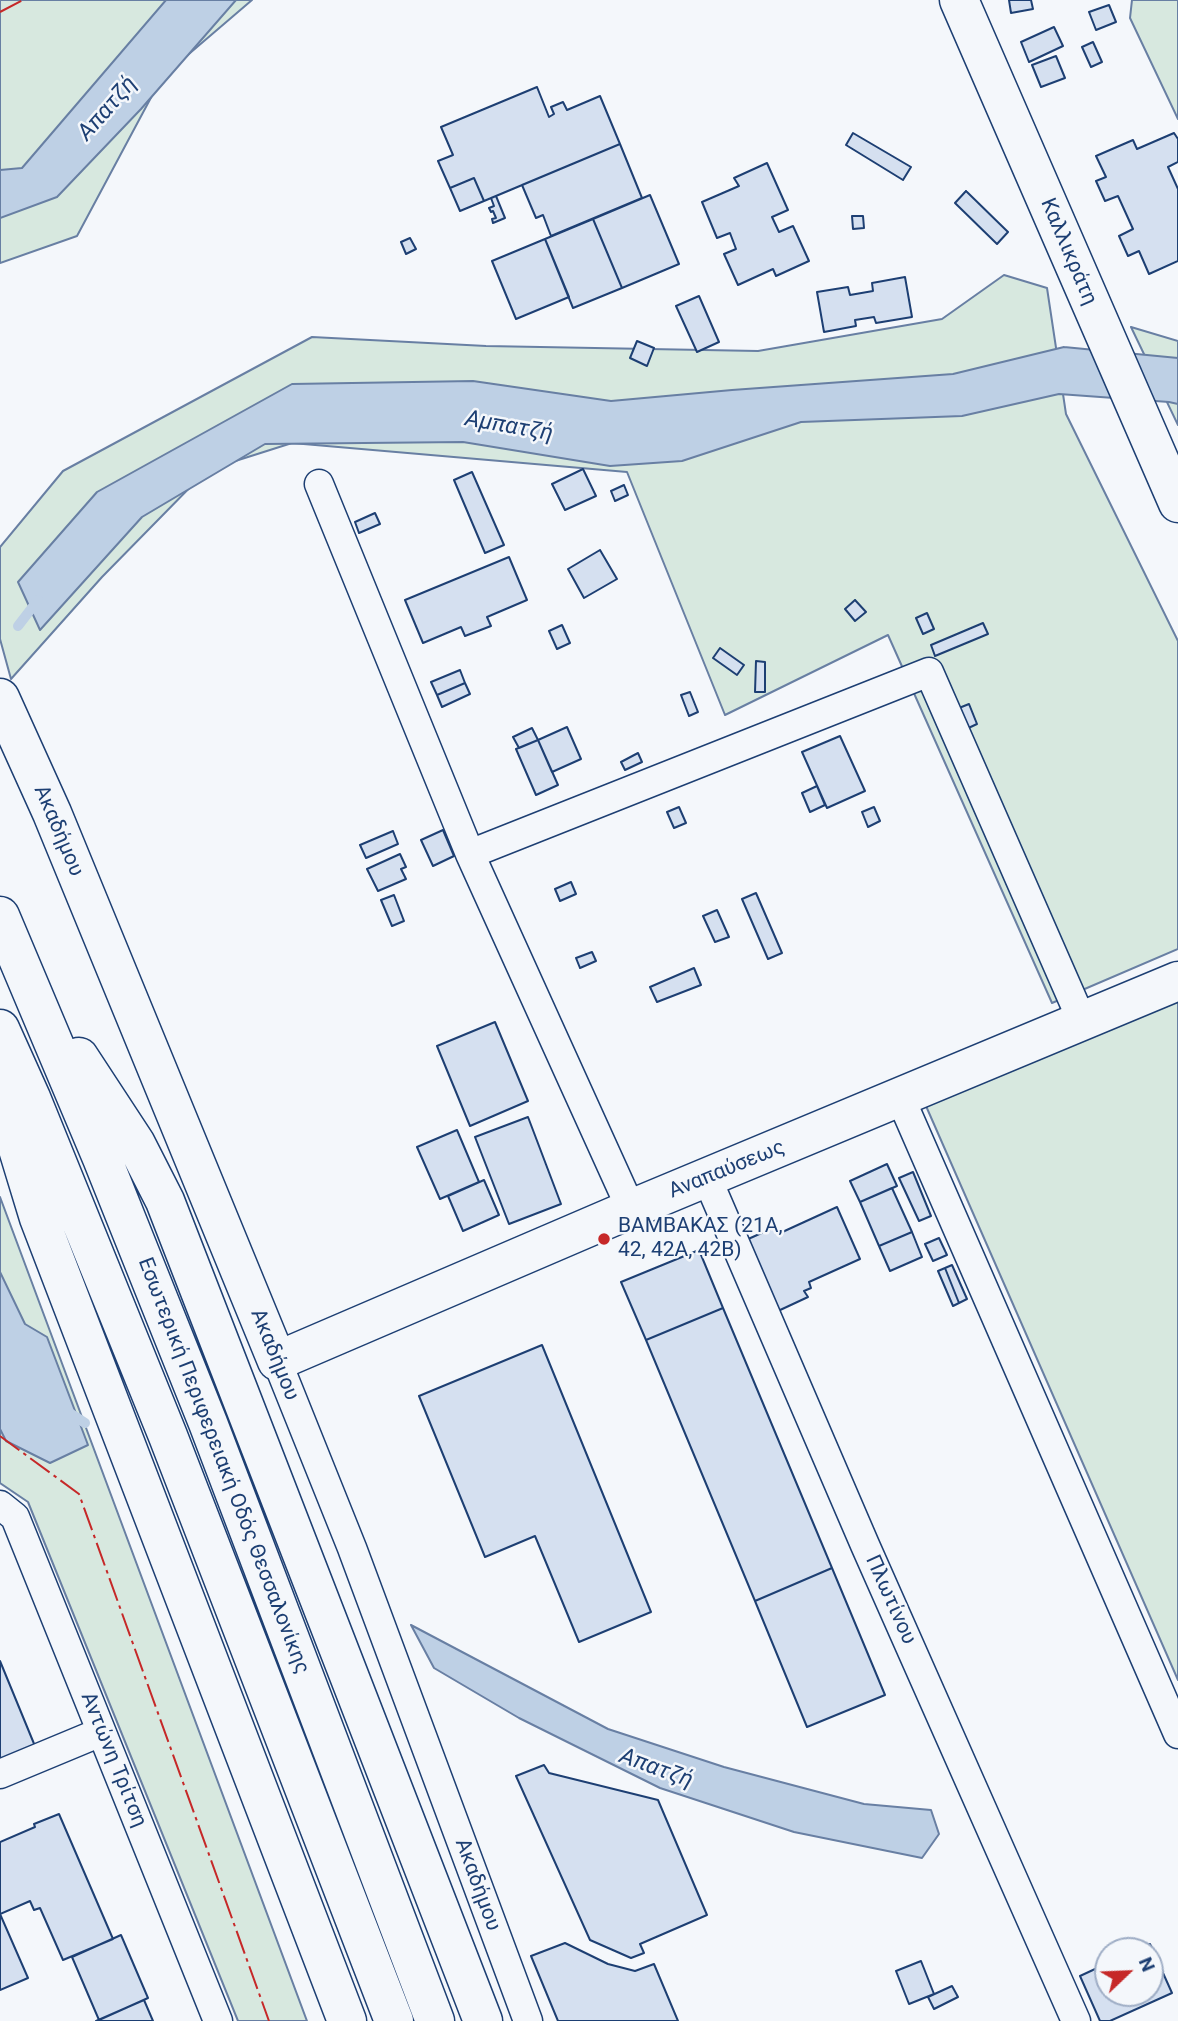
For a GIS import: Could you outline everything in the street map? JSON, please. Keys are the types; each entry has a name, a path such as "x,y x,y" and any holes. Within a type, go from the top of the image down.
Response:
{"main road":[{"name":"Καλλικράτη","path":"959,0 1178,503"},
{"name":"Ακαδήμου","path":"0,698 52,813 276,1360"},
{"name":"Εσωτερική Περιφερειακή Οδός Θεσσαλονίκης","path":"0,916 107,1170 208,1423 435,2021"},
{"path":"23,970 136,1144 166,1202 483,2021"},
{"name":"Αναπαύσεως","path":"276,1360 1178,981"},
{"name":"Εσωτερική Περιφερειακή Οδός Θεσσαλονίκης","path":"0,1029 31,1098 168,1436 394,2021"},
{"path":"0,1090 39,1218 347,2021"}],"street":[{"path":"319,484 470,854 631,1209"},
{"path":"470,854 929,671 1082,1021"},
{"path":"900,1097 1178,1734"},
{"name":"Πλωτίνου","path":"707,1178 1076,2021"},
{"name":"Ακαδήμου","path":"276,1360 352,1548 527,2021"},
{"name":"Αντώνη Τρίτση","path":"0,1505 15,1517 218,2021"},
{"path":"0,1774 101,1732"}],"shaded area":[{"path":"0,0 252,0 162,77 77,236 0,263"},
{"path":"1132,0 1178,0 1178,119 1130,18"},
{"path":"1004,275 1047,288 1066,414 1178,641 1178,949 1052,1003 888,635 725,715 627,472 292,443 207,470 102,577 11,679 0,639 0,547 63,471 312,337 486,346 758,351 942,319"},
{"path":"1131,327 1178,341 1178,425"},
{"path":"1178,998 1178,1680 926,1106"},
{"path":"0,1197 307,2021 238,2021 28,1502 0,1483"}],"water":[{"name":"Απατζή","path":"166,0 236,0 141,109 57,197 0,218 0,170 22,168"},
{"path":"1064,347 1178,358 1178,404 1059,394 962,416 801,422 682,461 610,466 463,442 265,444 142,517 40,630 18,582 97,492 292,384 473,381 611,401 953,374"},
{"path":"0,1272 25,1324 47,1337 88,1445 50,1463 6,1441 0,1429"},
{"name":"Απατζή","path":"411,1625 608,1729 724,1767 864,1804 931,1810 939,1834 922,1858 794,1832 660,1788 519,1718 434,1668"}],"building":[{"path":"1009,0 1031,0 1033,9 1011,13"},
{"path":"1109,5 1116,22 1096,30 1089,12"},
{"path":"1054,27 1063,46 1029,62 1021,42"},
{"path":"1093,42 1102,62 1091,67 1082,47"},
{"path":"1056,56 1065,78 1041,87 1032,65"},
{"path":"537,87 549,117 554,114 551,107 563,102 567,110 600,96 620,144 484,201 474,178 450,188 438,161 453,155 441,127"},
{"path":"853,133 911,167 903,180 846,145"},
{"path":"1174,133 1178,139 1178,162 1168,167 1178,189 1178,261 1149,274 1139,251 1128,256 1119,236 1133,229 1118,196 1105,201 1096,181 1106,177 1096,156 1133,140 1137,149"},
{"path":"620,144 642,198 551,236 543,215 536,218 522,185"},
{"path":"767,163 788,210 772,217 779,232 793,226 809,261 776,276 773,269 738,285 724,254 736,249 730,233 717,238 702,202 739,186 734,178"},
{"path":"474,178 484,201 460,211 450,188"},
{"path":"966,191 1008,232 997,244 955,203"},
{"path":"650,195 679,264 622,288 593,219"},
{"path":"496,196 505,218 493,223 492,219 496,218 489,208 494,206 491,198"},
{"path":"852,216 863,216 864,228 853,229"},
{"path":"593,219 622,288 573,308 545,239"},
{"path":"410,238 416,249 406,254 401,242"},
{"path":"545,239 569,297 516,319 492,261"},
{"path":"905,277 912,317 876,323 874,317 855,320 856,326 824,332 817,292 848,287 850,295 873,291 872,283"},
{"path":"699,296 719,342 697,352 676,306"},
{"path":"637,341 654,348 647,366 630,358"},
{"path":"583,469 596,496 565,510 552,484"},
{"path":"472,472 504,545 485,553 454,480"},
{"path":"624,485 628,495 615,501 611,491"},
{"path":"375,513 380,524 359,533 355,522"},
{"path":"600,550 617,579 584,598 568,569"},
{"path":"509,557 527,600 487,617 491,626 465,636 461,627 423,643 405,600"},
{"path":"855,600 866,612 855,621 845,609"},
{"path":"927,613 934,629 923,634 916,618"},
{"path":"983,623 988,634 935,656 931,645"},
{"path":"562,625 570,643 557,649 549,631"},
{"path":"720,648 744,665 737,675 713,658"},
{"path":"756,661 765,662 765,692 755,692"},
{"path":"460,670 465,683 437,695 431,682"},
{"path":"465,683 470,694 442,707 437,695"},
{"path":"690,692 698,712 689,716 681,695"},
{"path":"969,704 977,724 962,731 954,710"},
{"path":"567,727 581,759 552,772 538,740"},
{"path":"532,728 538,740 519,748 513,737"},
{"path":"840,736 865,791 827,808 802,752"},
{"path":"538,740 558,785 536,795 516,749"},
{"path":"638,753 642,762 625,770 621,762"},
{"path":"817,786 825,805 810,812 802,793"},
{"path":"679,807 686,823 674,828 667,812"},
{"path":"874,807 880,821 868,827 862,812"},
{"path":"443,830 454,856 433,866 421,840"},
{"path":"393,831 398,844 366,858 360,845"},
{"path":"400,854 406,867 401,869 406,879 378,891 367,869"},
{"path":"571,882 576,894 560,901 555,889"},
{"path":"756,893 782,953 768,959 742,899"},
{"path":"394,895 404,921 392,926 381,900"},
{"path":"717,910 729,937 715,942 703,916"},
{"path":"592,952 596,961 580,968 576,958"},
{"path":"694,968 701,985 657,1002 650,987"},
{"path":"495,1022 528,1101 470,1126 437,1046"},
{"path":"528,1117 561,1204 509,1224 475,1137"},
{"path":"457,1130 479,1182 440,1199 417,1147"},
{"path":"887,1164 897,1186 860,1202 850,1181"},
{"path":"913,1172 931,1216 919,1221 899,1178"},
{"path":"484,1180 499,1215 463,1231 448,1196"},
{"path":"892,1188 912,1232 879,1246 860,1202"},
{"path":"837,1207 860,1259 809,1282 811,1288 804,1291 808,1297 778,1311 746,1240 775,1227 778,1234"},
{"path":"912,1232 922,1257 890,1271 879,1246"},
{"path":"939,1238 947,1255 933,1261 925,1244"},
{"path":"699,1250 723,1308 646,1340 621,1282"},
{"path":"952,1265 967,1299 959,1303 945,1268"},
{"path":"945,1268 959,1303 953,1306 938,1271"},
{"path":"723,1308 832,1568 755,1601 646,1340"},
{"path":"542,1345 651,1612 579,1642 535,1536 485,1557 419,1396"},
{"path":"832,1568 885,1695 807,1727 755,1601"},
{"path":"0,1661 37,1751 0,1766"},
{"path":"544,1765 549,1773 658,1800 707,1915 640,1944 644,1953 631,1958 590,1940 516,1776"},
{"path":"59,1814 113,1939 63,1960 40,1908 34,1910 30,1901 0,1914 0,1842"},
{"path":"0,1914 28,1978 0,1990"},
{"path":"121,1935 148,1998 99,2020 72,1957"},
{"path":"565,1943 608,1964 635,1971 654,1964 678,2021 558,2021 531,1956"},
{"path":"921,1961 934,1994 909,2004 896,1971"},
{"path":"1094,1970 1094,2007 1141,2007 1110,2021 1100,2021 1080,1976"},
{"path":"1164,1975 1172,1993 1164,1997"},
{"path":"952,1986 958,1997 934,2009 928,1997"},
{"path":"144,2000 153,2021 96,2021"}],"waterway":[{"name":"Αμπατζή","path":"18,626 38,600"},
{"name":"Αμπατζή","path":"68,1412 85,1423"}],"power":[{"path":"0,12 23,0"},
{"path":"0,1436 79,1494 269,2021"}],"place":[{"name":"ΒΑΜΒΑΚΑΣ (21Α, 42, 42Α, 42Β)","path":"604,1239"}]}
